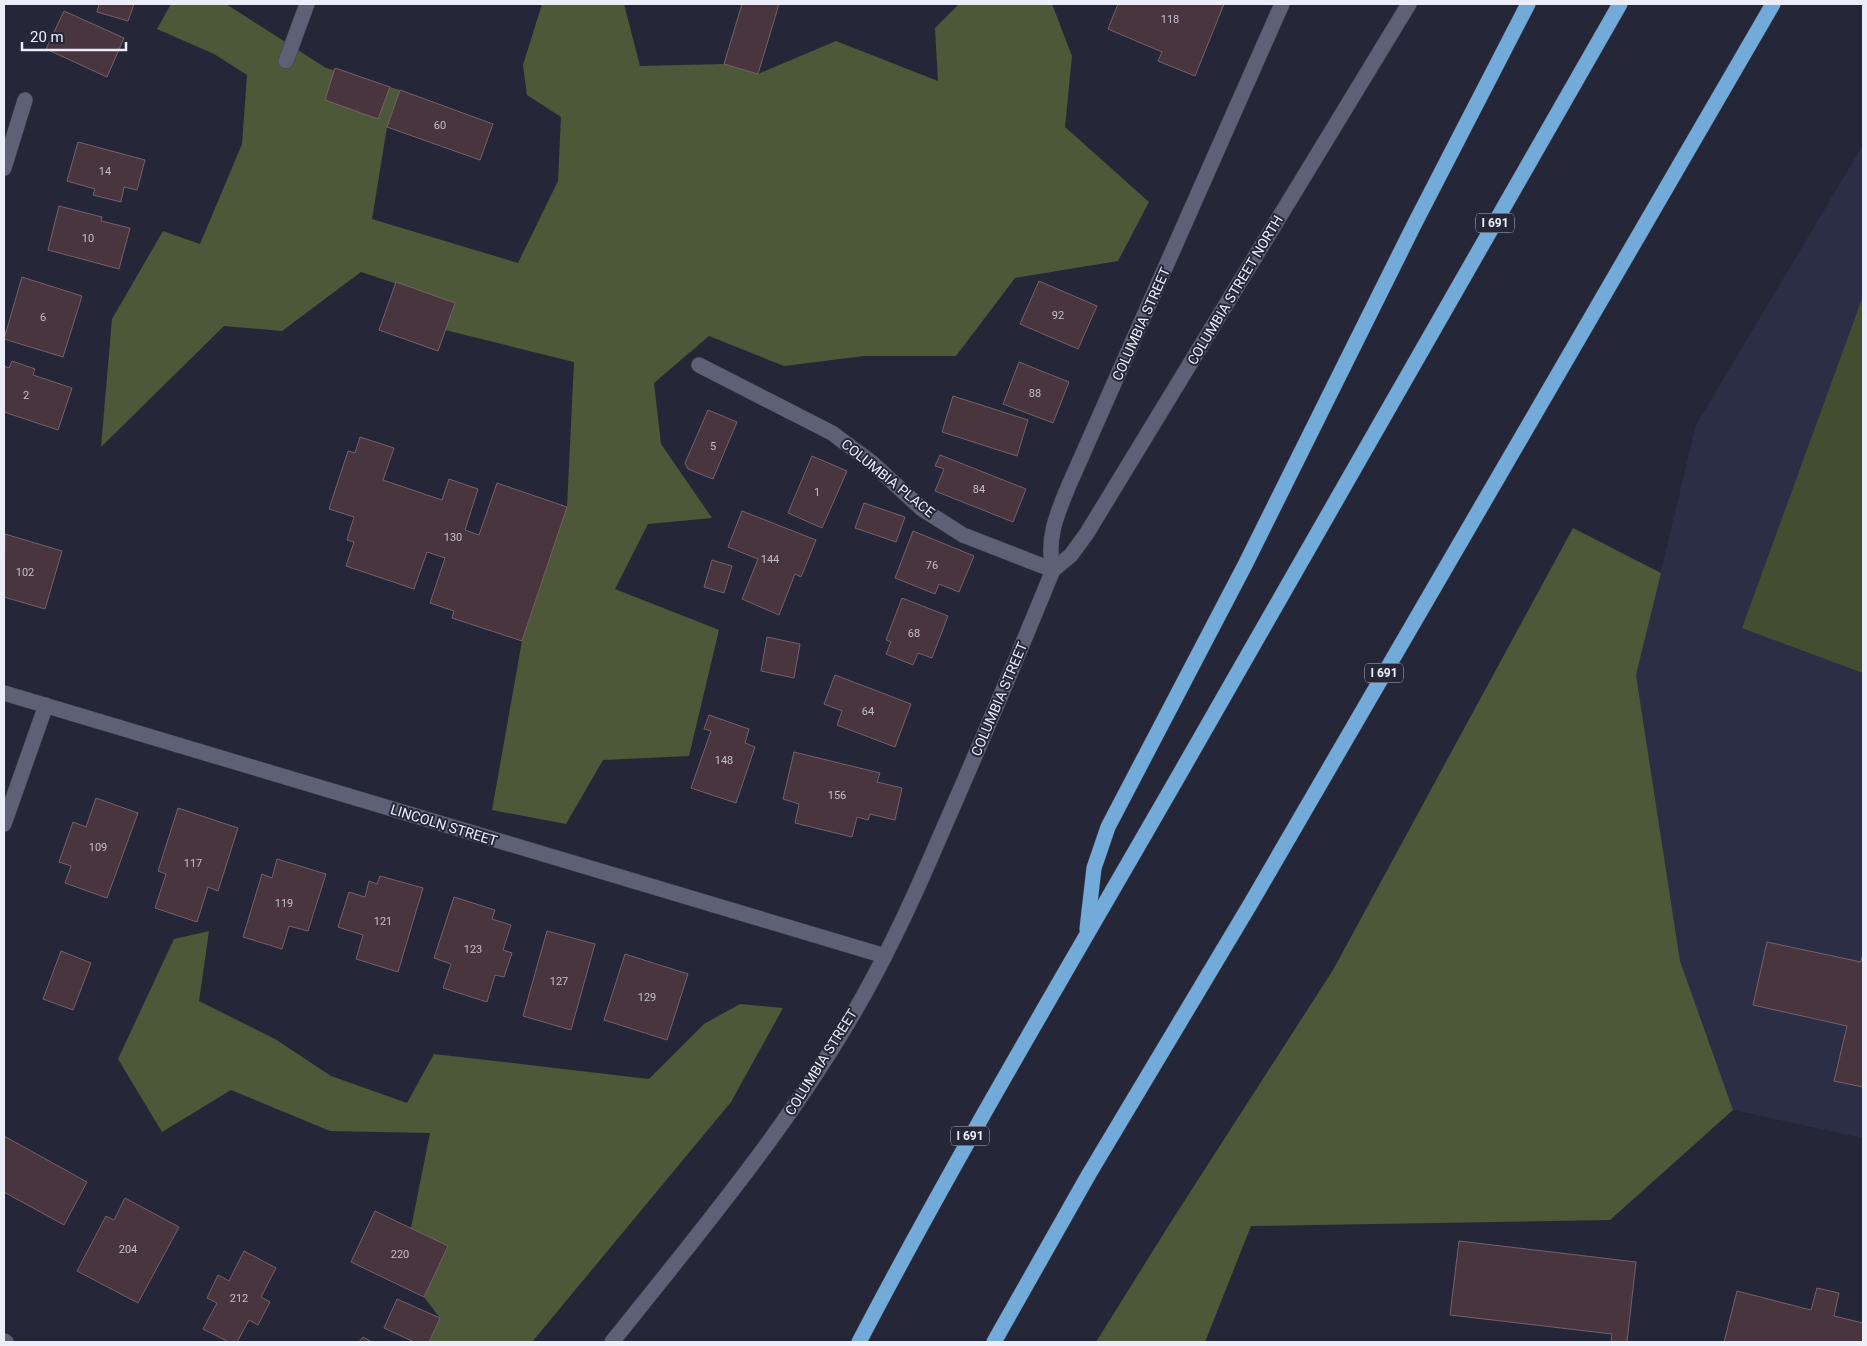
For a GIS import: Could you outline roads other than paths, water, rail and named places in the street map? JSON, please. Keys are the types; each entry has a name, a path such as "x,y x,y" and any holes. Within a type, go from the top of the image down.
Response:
{"highway":[{"path":"1087,934 1094,868 1108,827 1245,565 1410,234 1528,4"},
{"name":"I 691","path":"860,1342 956,1163 1620,4"},
{"name":"I 691","path":"994,1342 1089,1174 1251,903 1773,4"}],"street":[{"path":"286,61 307,4"},
{"name":"COLUMBIA STREET","path":"612,1342 737,1184 794,1107 839,1037 884,956 951,812 1054,570 1050,553 1051,538 1064,496 1282,4"},
{"name":"COLUMBIA STREET NORTH","path":"1054,570 1071,555 1087,533 1409,4"},
{"path":"4,168 26,100"},
{"name":"COLUMBIA PLACE","path":"699,366 832,433 871,462 922,509 963,535 1054,570"},
{"name":"LINCOLN STREET","path":"4,693 884,956"},
{"path":"4,824 46,705"}]}
